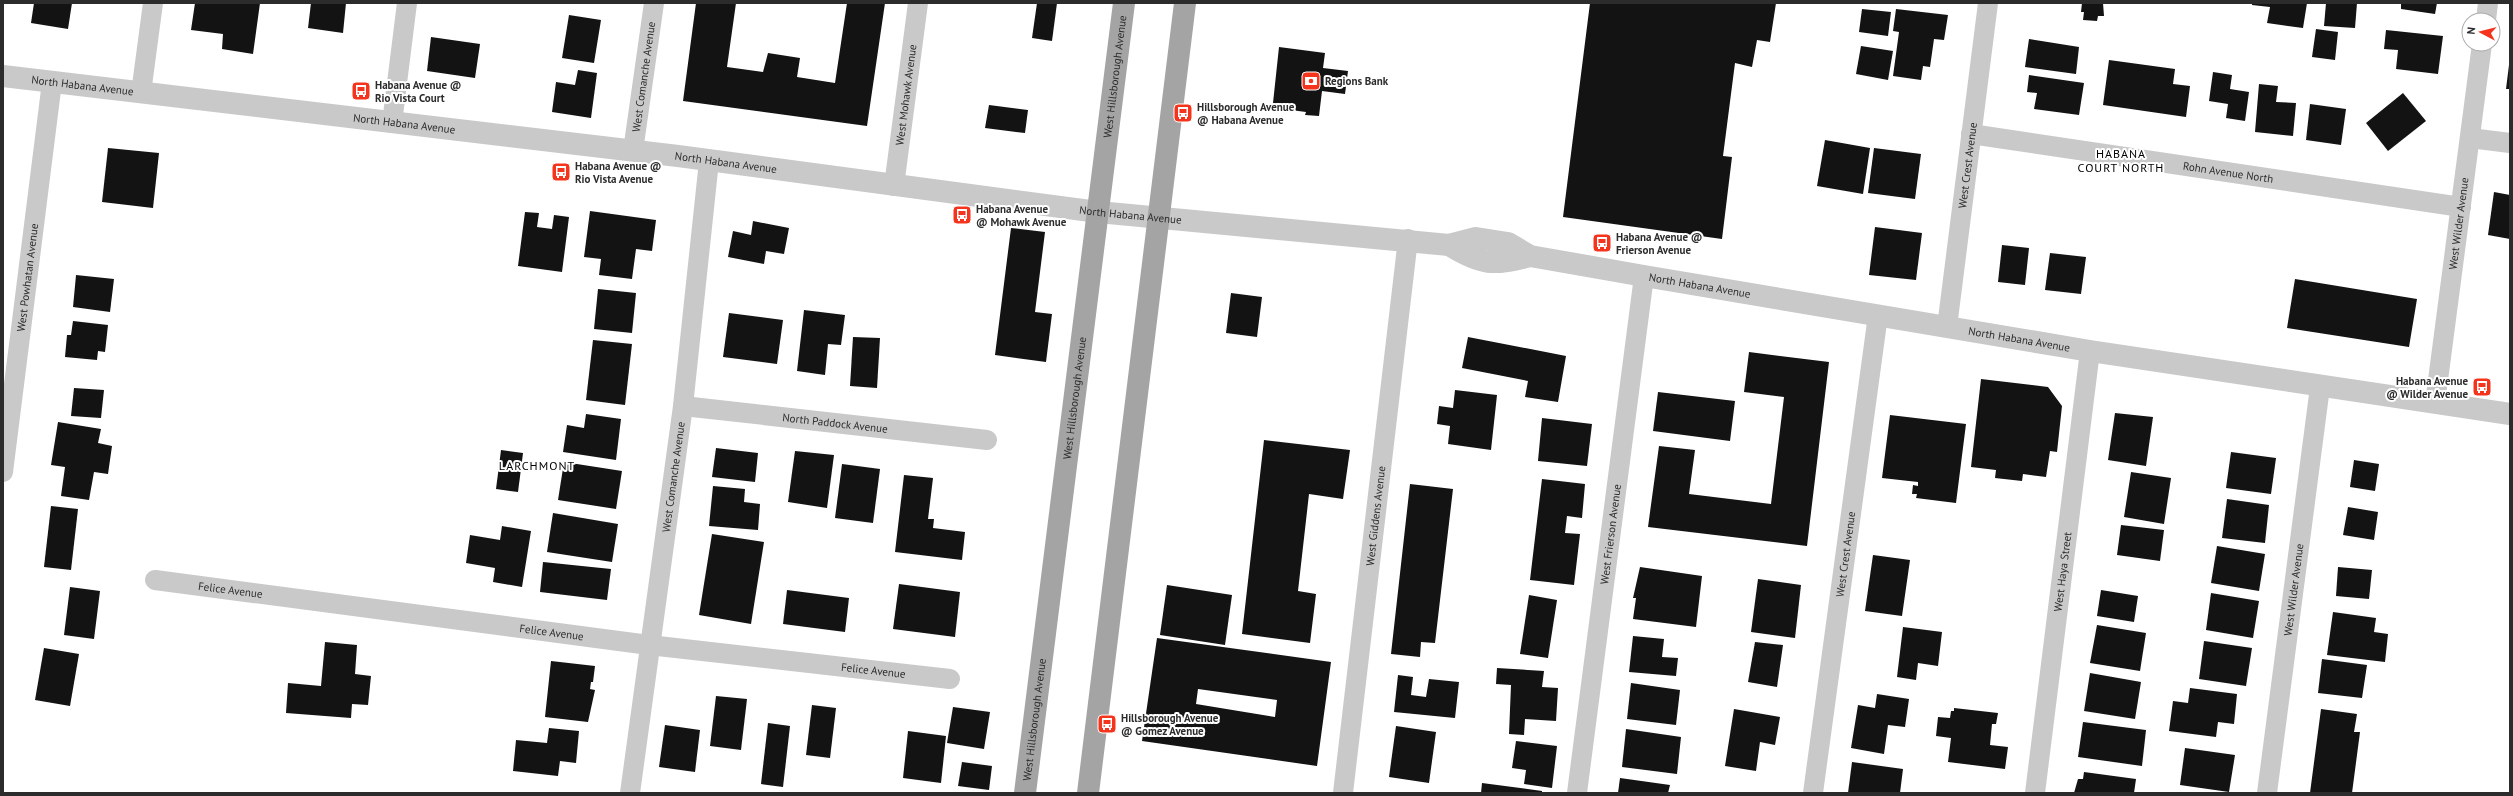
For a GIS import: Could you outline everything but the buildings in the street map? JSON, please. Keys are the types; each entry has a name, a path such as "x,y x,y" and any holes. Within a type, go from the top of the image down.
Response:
{"main road":[{"name":"West Hillsborough Avenue","path":"1025,793 1124,3"},
{"path":"1088,793 1158,218 1186,3"}],"street":[{"path":"141,93 153,3"},
{"path":"392,123 407,3"},
{"name":"West Comanche Avenue","path":"634,151 654,3"},
{"name":"West Mohawk Avenue","path":"894,186 918,3"},
{"name":"West Crest Avenue","path":"1947,327 1988,3"},
{"name":"West Wilder Avenue","path":"2435,403 2481,52"},
{"name":"North Habana Avenue","path":"3,76 708,160 1098,212 1408,239 1449,245 1472,259 1503,264 1530,256 2090,351 2320,387 2510,414"},
{"name":"West Powhatan Avenue","path":"3,472 52,82"},
{"name":"Rohn Avenue North","path":"1971,134 2461,207"},
{"path":"2470,138 2510,143"},
{"name":"West Comanche Avenue","path":"630,793 683,406 708,160"},
{"name":"West Giddens Avenue","path":"1343,793 1408,239"},
{"name":"West Frierson Avenue","path":"1577,793 1644,276"},
{"name":"West Crest Avenue","path":"1813,793 1878,315"},
{"name":"West Haya Street","path":"2035,793 2090,351"},
{"name":"West Wilder Avenue","path":"2267,793 2320,387"},
{"name":"North Paddock Avenue","path":"683,406 987,440"},
{"name":"Felice Avenue","path":"155,580 649,646 950,679"}],"place":[{"name":"Regions Bank","path":"1311,81"},
{"name":"Habana Avenue @ Rio Vista Court","path":"361,91"},
{"name":"Hillsborough Avenue @ Habana Avenue","path":"1183,113"},
{"name":"Habana Avenue @ Rio Vista Avenue","path":"561,172"},
{"name":"Habana Avenue @ Mohawk Avenue","path":"962,215"},
{"name":"Habana Avenue @ Frierson Avenue","path":"1602,243"},
{"name":"Habana Avenue @ Wilder Avenue","path":"2482,387"},
{"name":"Hillsborough Avenue @ Gomez Avenue","path":"1107,724"}],"district":[{"name":"HABANA COURT NORTH","path":"2121,160"},
{"name":"LARCHMONT","path":"537,465"}]}
